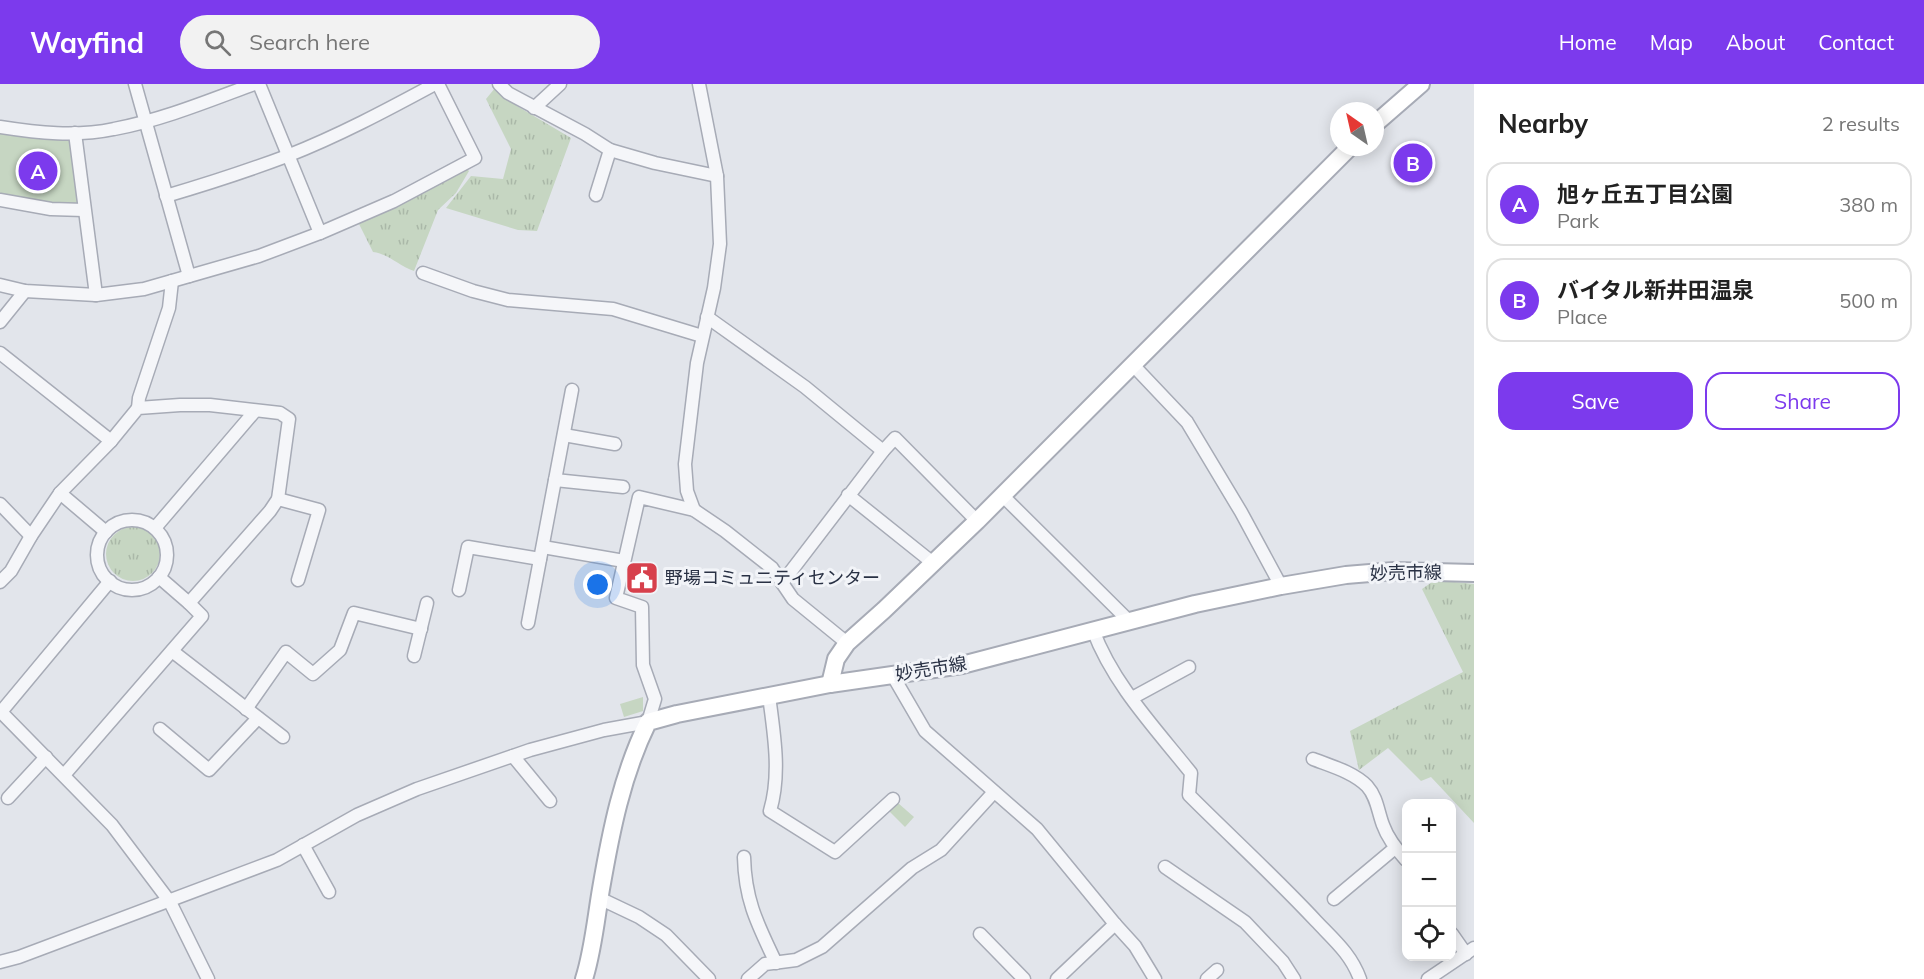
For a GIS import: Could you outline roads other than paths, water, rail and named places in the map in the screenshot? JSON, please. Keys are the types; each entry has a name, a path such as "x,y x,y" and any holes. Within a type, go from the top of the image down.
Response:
{"main road":[{"path":"1384,115 1415,86"},
{"path":"830,684 836,659 847,643 1003,496 1341,156"},
{"name":"妙売市線","path":"648,722 677,714 830,684 962,665 1195,604 1281,586 1346,575 1394,571 1474,573"},
{"path":"584,979 608,846 624,780 648,722"}],"street":[{"path":"135,84 189,276"},
{"path":"0,127 37,133 75,133 113,129 145,121 254,84"},
{"path":"259,84 320,233"},
{"path":"0,285 25,291 96,295 144,289 259,256 320,233 394,201 475,158 437,84 369,120 288,155 229,177 166,196"},
{"path":"499,84 508,93 610,150 655,164 717,176"},
{"path":"534,108 560,84"},
{"path":"694,510 687,491 685,465 697,363 714,288 720,244 717,176 699,84"},
{"path":"75,133 96,295"},
{"path":"596,195 610,150"},
{"path":"0,200 51,210 84,210"},
{"path":"423,273 473,291 508,300 613,309 702,336"},
{"path":"0,582 11,571 30,536 60,493 111,441 138,408 139,398 169,308 172,281"},
{"path":"0,322 25,291"},
{"path":"707,317 805,387 883,451"},
{"path":"0,353 111,441"},
{"path":"1133,365 1187,422 1241,512 1281,586"},
{"path":"528,623 572,390"},
{"path":"138,408 210,405 280,413 289,419 278,499 189,603"},
{"path":"155,528 255,411"},
{"path":"564,435 615,444"},
{"path":"782,583 848,495 895,438 977,521"},
{"path":"555,480 623,487"},
{"path":"60,493 106,532"},
{"path":"848,495 933,563"},
{"path":"1003,496 1129,621"},
{"path":"0,962 170,902 277,860 357,815 397,798 513,756 604,730 648,722 655,699 643,665 642,607 615,598 639,497 694,510 772,568 793,599 847,643"},
{"path":"278,499 318,510 298,580"},
{"path":"0,504 30,536"},
{"path":"141,520 161,533 167,548 167,563 159,577 147,587 131,590 116,586 110,581 100,569 97,554 98,546 106,532 118,522 141,520"},
{"path":"459,591 468,548 624,561"},
{"path":"64,775 202,615 159,577"},
{"path":"110,581 0,712 112,825 170,902 207,978"},
{"path":"414,656 427,603"},
{"path":"246,709 286,652 313,674 340,650 354,613 421,629"},
{"path":"1094,630 1105,656 1132,698 1191,773 1189,795 1347,953 1360,979"},
{"path":"172,651 283,737"},
{"path":"1132,698 1189,667"},
{"path":"893,676 925,731 1037,829 1114,924 1135,946 1155,979"},
{"path":"769,696 776,752 775,795 770,811 835,852 893,799"},
{"path":"160,729 209,770 258,718"},
{"path":"513,756 550,801"},
{"path":"8,798 46,757"},
{"path":"1313,759 1352,775 1365,784 1372,792 1383,827 1395,848 1402,855"},
{"path":"748,979 765,964 796,960 822,948 912,868 941,850 994,792"},
{"path":"303,846 329,892"},
{"path":"1334,899 1395,848"},
{"path":"744,857 744,875 752,911 776,963"},
{"path":"1165,867 1245,922 1283,962 1294,979"},
{"path":"599,898 639,917 666,935 709,979"},
{"path":"1057,979 1114,924"},
{"path":"980,934 1024,979"},
{"path":"1428,979 1470,951 1456,938"},
{"path":"1207,979 1217,970"}],"place":[{"name":"バイタル新井田温泉","path":"1413,163"},
{"name":"旭ヶ丘五丁目公園","path":"38,171"},
{"name":"野場コミュニティセンター","path":"642,578"}]}
